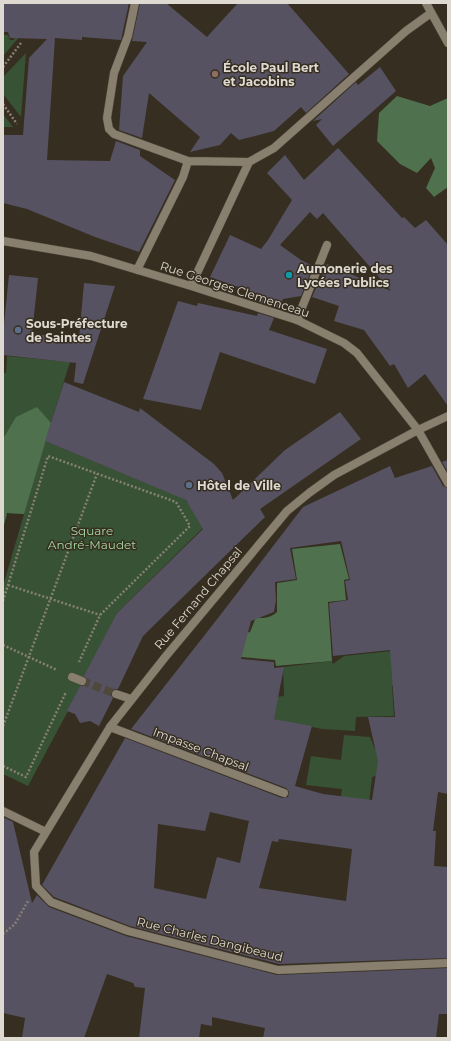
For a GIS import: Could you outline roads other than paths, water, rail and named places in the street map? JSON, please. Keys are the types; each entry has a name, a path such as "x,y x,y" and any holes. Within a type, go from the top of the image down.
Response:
{"street":[{"path":"135,3 128,36 114,73 107,118 109,129 114,134 188,161 249,162 274,148 406,31 431,13"},
{"path":"426,3 448,43"},
{"path":"137,270 184,177 188,161"},
{"path":"191,286 249,162"},
{"name":"Rue Georges Clemenceau","path":"3,241 91,256 298,320 344,343 357,354 418,430 448,483"},
{"path":"298,320 327,245"},
{"name":"Rue Fernand Chapsal","path":"46,832 110,726 287,511 334,475 418,430 448,416"},
{"path":"72,677 82,681"},
{"path":"116,694 131,699"},
{"name":"Impasse Chapsal","path":"110,726 284,793"},
{"path":"3,811 46,832"},
{"name":"Rue Charles Dangibeaud","path":"46,832 34,852 36,886 51,902 128,931 278,970 448,963"}],"tunnel":[{"path":"82,681 116,694"}],"place":[{"name":"École Paul Bert et Jacobins","path":"215,74"},
{"name":"Aumonerie des Lycées Publics","path":"289,275"},
{"name":"Sous-Préfecture de Saintes","path":"18,330"},
{"name":"Hôtel de Ville","path":"189,485"}],"park label":[{"name":"Square André-Maudet","path":"92,537"}]}
